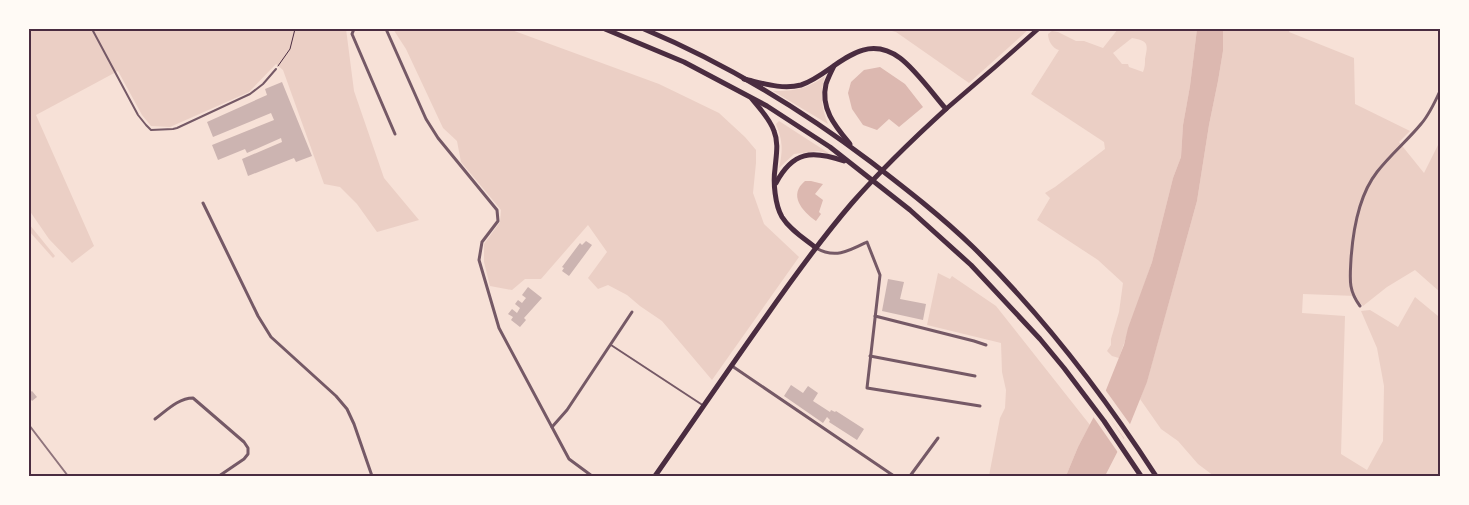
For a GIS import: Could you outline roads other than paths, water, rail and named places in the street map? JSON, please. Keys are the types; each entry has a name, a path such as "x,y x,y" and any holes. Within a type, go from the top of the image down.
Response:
{"main road":[{"path":"605,29 684,62 751,97 822,142 910,210 971,266 1040,339 1083,392 1141,476"},
{"path":"644,29 706,58 800,112 856,150 932,210 972,247 1051,331 1108,405 1156,476"},
{"path":"655,476 731,365 816,248 851,204 910,142 1038,29"},
{"path":"744,79 773,86 799,86 851,54 877,50 892,54 906,63 946,109"},
{"path":"834,65 826,85 826,104 831,120 856,150"},
{"path":"751,97 775,131 777,145 775,170 778,207 783,220 816,248"},
{"path":"776,183 788,164 804,156 820,154 849,162"}],"street":[{"path":"354,29 352,34 395,134"},
{"path":"386,29 430,125 438,138 497,210 498,221 482,242 479,260 499,328 569,459 592,476"},
{"path":"1360,306 1353,296 1350,279 1351,253 1361,202 1376,172 1423,122 1440,91"},
{"path":"202,203 258,316 271,336 336,396 347,409 372,476"},
{"path":"816,248 832,254 851,250 867,242 880,275 867,388 980,406"},
{"path":"552,426 567,410 632,312"},
{"path":"875,316 974,340 986,345"},
{"path":"870,356 975,376"},
{"path":"731,365 894,476"},
{"path":"155,419 177,403 187,398 193,398 244,442 248,448 248,454 244,459 219,476"},
{"path":"910,476 938,438"}],"lane":[{"path":"92,29 138,115 151,130 177,128 238,100 256,90 276,68"},
{"path":"611,345 704,406"}],"railway":[{"path":"29,425 68,476"}]}
